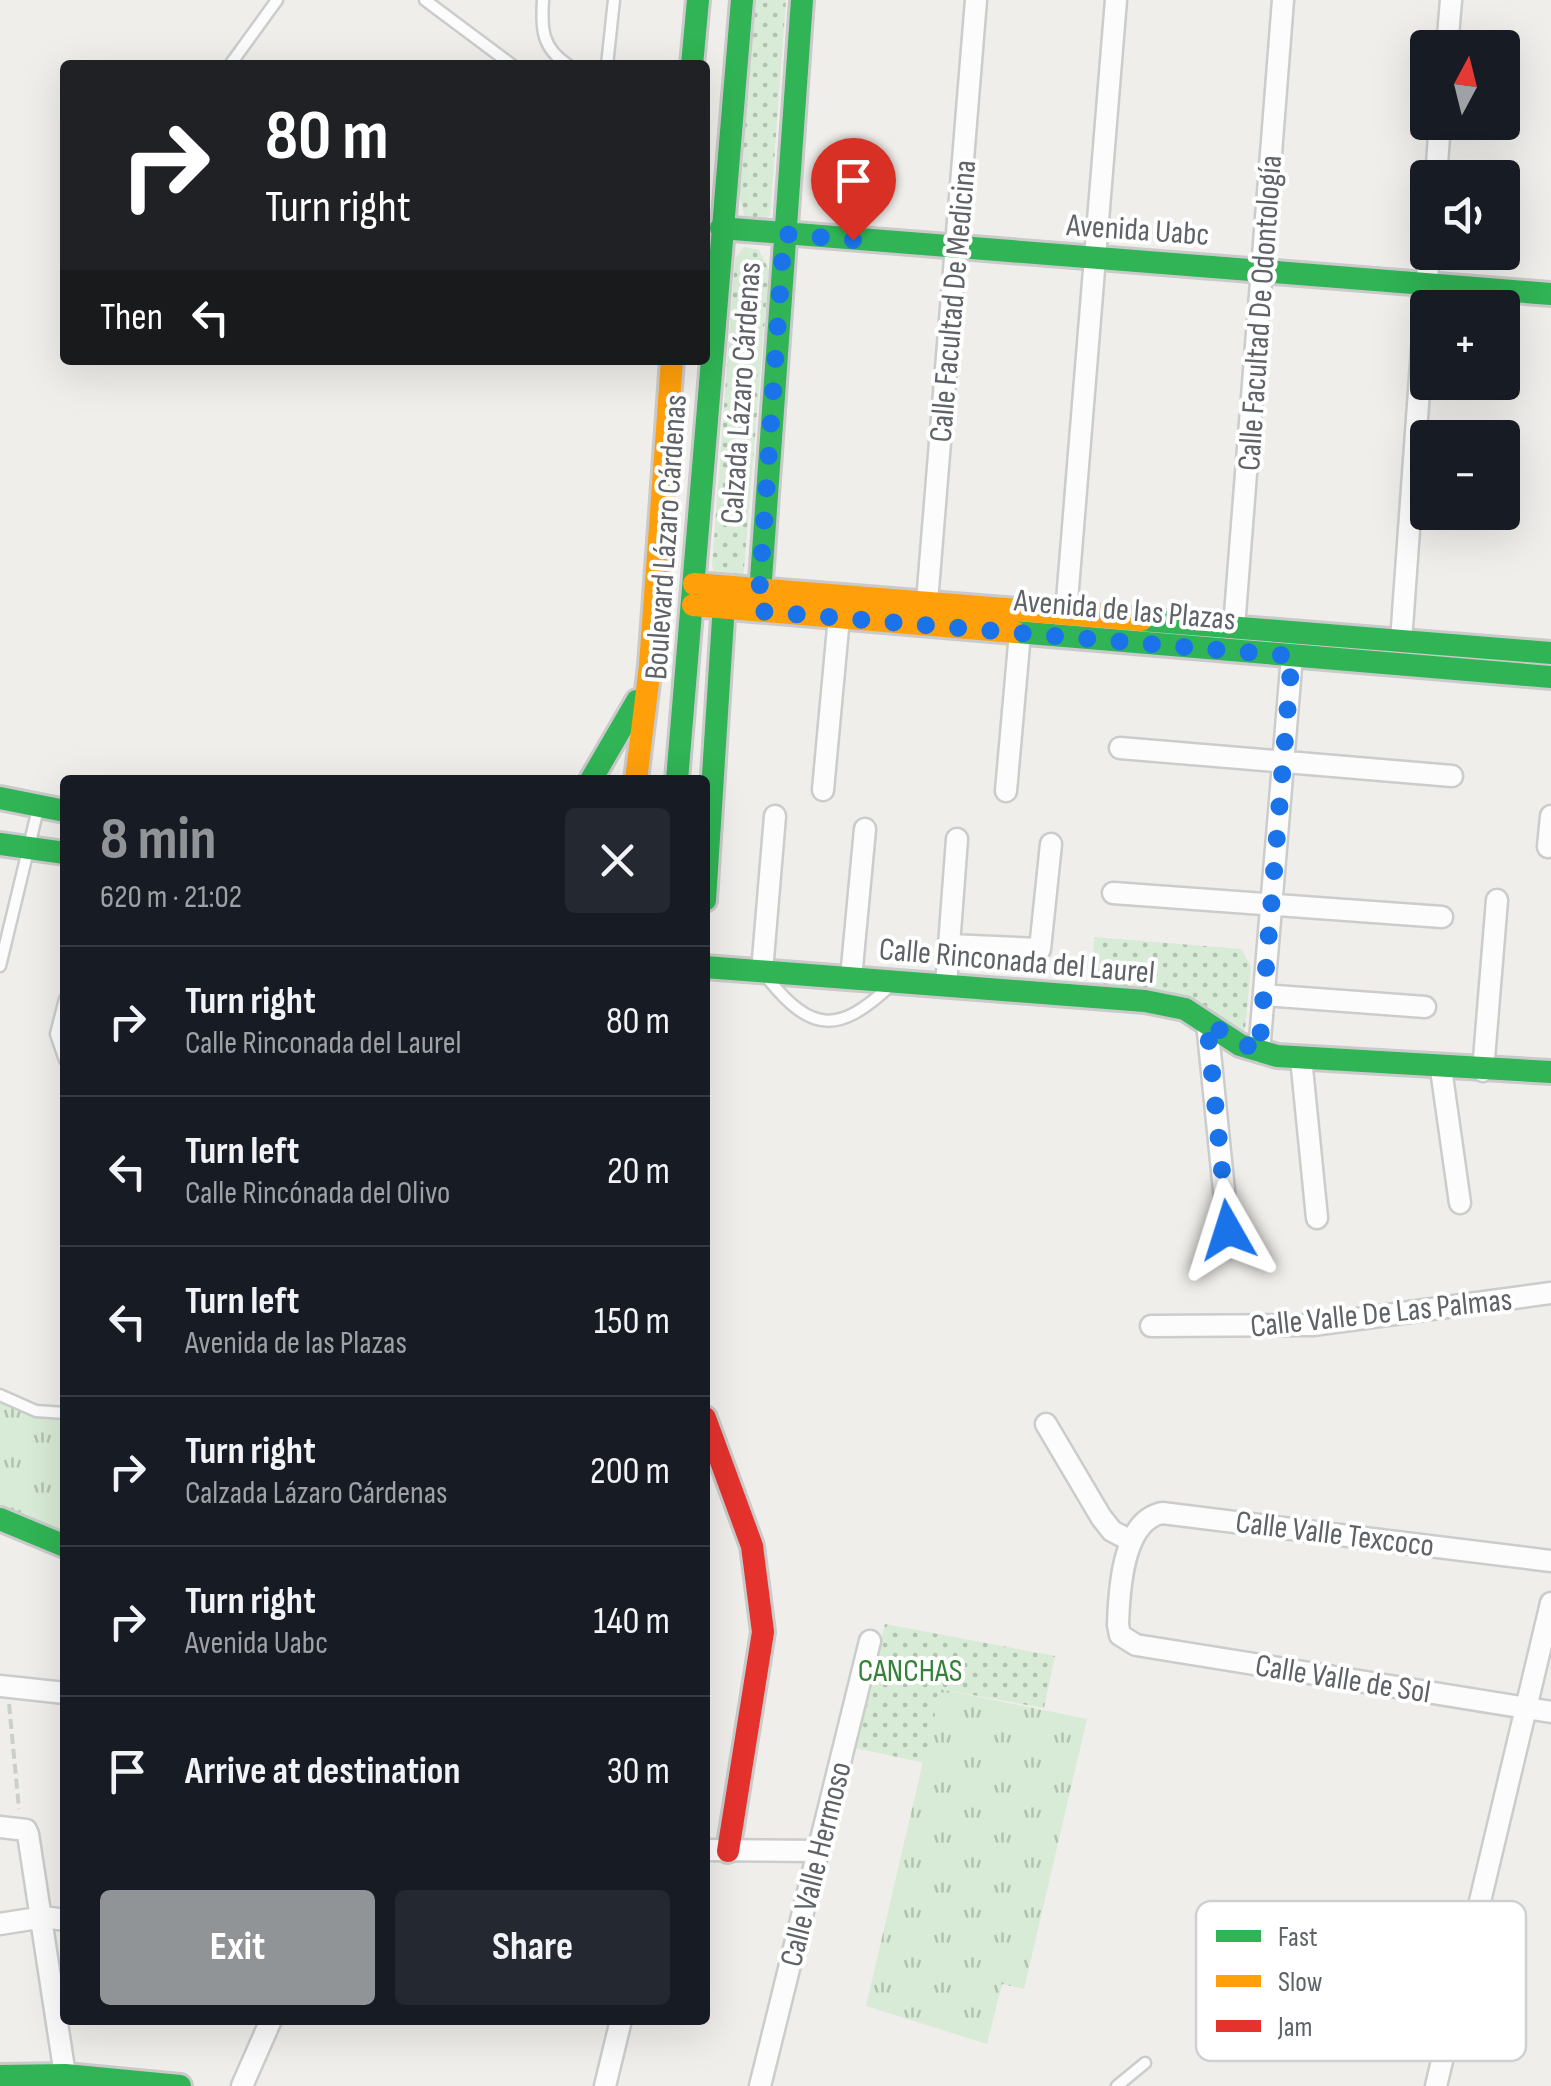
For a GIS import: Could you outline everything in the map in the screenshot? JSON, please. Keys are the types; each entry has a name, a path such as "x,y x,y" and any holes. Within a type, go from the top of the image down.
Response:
{"main road":[{"path":"692,60 698,0"},
{"name":"Boulevard Lázaro Cárdenas","path":"678,775 742,0"},
{"name":"Calzada Lázaro Cárdenas","path":"759,600 802,0"},
{"name":"Avenida Uabc","path":"721,228 1551,294"},
{"name":"Boulevard Lázaro Cárdenas","path":"637,770 650,666 672,365"},
{"path":"687,365 703,468"},
{"name":"Avenida de las Plazas","path":"694,594 759,600 926,602 1551,653"},
{"path":"710,824 725,597"},
{"name":"Avenida de las Plazas","path":"759,600 840,618 1551,677"},
{"path":"594,775 633,713 650,666"},
{"path":"0,798 60,811"},
{"path":"0,844 60,852"},
{"name":"Calle Rinconada del Laurel","path":"710,967 1145,1001 1185,1009 1259,1052 1483,1072 1551,1072"},
{"path":"710,1432 752,1546 762,1618 762,1654 717,1850"},
{"path":"0,1519 60,1544"},
{"path":"0,2076 65,2075 180,2086"}],"street":[{"name":"Calle Facultad De Medicina","path":"926,602 976,0"},
{"path":"1066,613 1116,0"},
{"name":"Calle Facultad De Odontología","path":"1234,627 1283,0"},
{"path":"1448,30 1451,0"},
{"path":"1401,641 1428,270"},
{"path":"823,790 840,618"},
{"path":"1006,791 1020,633"},
{"path":"1259,1052 1292,656"},
{"path":"1120,748 1452,776"},
{"path":"762,971 774,816"},
{"path":"1548,846 1551,816"},
{"path":"852,978 865,829"},
{"path":"946,985 956,839"},
{"path":"949,945 1040,949 1052,844"},
{"path":"1113,893 1442,918"},
{"path":"1483,1072 1497,900"},
{"path":"1264,996 1425,1007"},
{"path":"1207,1023 1228,1230"},
{"path":"1301,1058 1317,1218"},
{"path":"1442,1069 1460,1204"},
{"name":"Calle Valle De Las Palmas","path":"1151,1326 1313,1325 1551,1293"},
{"path":"1046,1424 1101,1517 1112,1531 1131,1541"},
{"name":"Calle Valle Texcoco","path":"1131,1541 1152,1515 1178,1514 1551,1561"},
{"name":"Calle Valle de Sol","path":"1131,1541 1118,1625 1120,1634 1136,1645 1551,1712"},
{"path":"1481,1901 1551,1603"},
{"name":"Calle Valle Hermoso","path":"760,2086 870,1641"},
{"path":"4,1687 60,1693"},
{"path":"15,1829 54,1919 60,2004"},
{"path":"717,1850 816,1851"},
{"path":"0,1924 54,1919"},
{"path":"61,2025 65,2075"},
{"path":"242,2086 269,2025"},
{"path":"605,2086 621,2025"},
{"path":"1436,2086 1442,2061"}],"lane":[{"path":"234,60 276,0"},
{"path":"425,0 505,60"},
{"path":"544,0 543,36 560,60"},
{"path":"608,60 614,0"},
{"path":"0,966 38,809"},
{"path":"762,971 800,1014 835,1020 864,1010 895,982"},
{"path":"60,1018 56,1034 60,1055"},
{"path":"0,1395 36,1411 60,1412"},
{"path":"1117,2086 1145,2063"}],"path":[{"path":"4,1687 15,1829"}],"green space":[{"path":"753,0 786,0 770,216 758,222 744,215 739,195"},
{"path":"744,247 759,250 769,270 743,581 716,579 712,566 735,259"},
{"path":"1094,937 1241,949 1251,966 1245,1030 1092,983"},
{"path":"0,1393 22,1403 60,1411 60,1538 0,1517"},
{"name":"CANCHAS","path":"885,1624 1055,1656 1044,1708 940,1689 925,1763 855,1748"},
{"path":"940,1689 1087,1719 1024,1989 1002,1984 987,2044 866,2006"}],"traffic: fast":[{"path":"692,60 698,0"},
{"path":"677,775 742,0"},
{"path":"759,608 802,0"},
{"path":"721,228 1551,294"},
{"path":"710,822 725,588"},
{"path":"1141,620 1551,653"},
{"path":"1015,632 1551,677"},
{"path":"594,775 637,701"},
{"path":"0,798 60,810"},
{"path":"0,844 60,852"},
{"path":"710,967 1145,1001 1185,1009 1240,1045 1277,1056 1551,1072"},
{"path":"0,1519 60,1544"},
{"path":"0,2076 65,2075 180,2086"}],"traffic: slow":[{"path":"637,775 650,666 672,365"},
{"path":"694,584 1141,620"},
{"path":"693,605 1015,632"}],"traffic: jam":[{"path":"710,1432 752,1546 763,1632 728,1851"}],"route":[{"path":"853,240 784,234 758,611 1292,656 1259,1052 1207,1023 1228,1230"}]}
